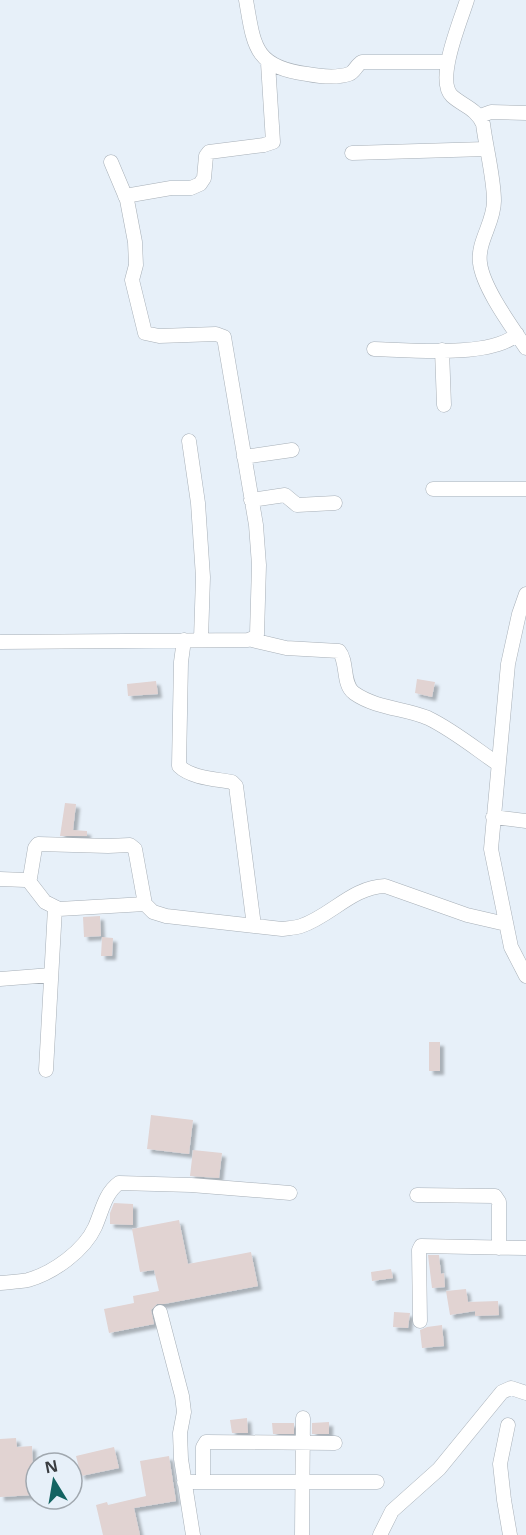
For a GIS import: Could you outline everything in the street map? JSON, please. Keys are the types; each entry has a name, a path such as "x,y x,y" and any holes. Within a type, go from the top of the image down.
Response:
{"street":[{"path":"246,0 252,34 258,51 268,63 289,72 346,75 352,73 362,62 448,62"},
{"path":"467,0 448,62 446,82 448,92 480,116 483,124 494,201 489,228 479,254 480,265 511,338 526,348"},
{"path":"125,196 171,188 195,187 204,178 206,156 209,152 273,142 273,113 268,63"},
{"path":"480,116 491,112 526,113"},
{"path":"352,153 486,149"},
{"path":"111,162 125,196 136,251 132,284 145,333 159,336 216,333 224,337 232,375 259,565 257,634 252,640"},
{"path":"374,349 469,350 511,338"},
{"path":"442,350 444,405"},
{"path":"189,441 198,503 202,567 201,639"},
{"path":"244,457 292,450"},
{"path":"433,489 526,489"},
{"path":"251,500 285,495 297,505 335,503"},
{"path":"526,594 508,664 491,849 511,947 526,976"},
{"path":"184,640 181,662 179,766 183,770 232,782 236,786 254,926"},
{"path":"0,642 252,640 286,648 339,651 350,687 355,693 388,709 430,719 498,764"},
{"path":"493,817 526,821"},
{"path":"28,880 31,876 35,848 38,844 108,846 130,844 135,849 145,904 153,912 166,916 282,929 301,926 356,893 373,886 385,886 467,915 506,924"},
{"path":"0,879 28,880"},
{"path":"28,880 45,902 55,908 67,910 145,904"},
{"path":"46,1070 55,908"},
{"path":"0,979 51,975"},
{"path":"0,1283 28,1280 44,1273 80,1249 94,1230 108,1195 119,1183 181,1185 290,1194"},
{"path":"417,1195 495,1196 499,1202 499,1248"},
{"path":"420,1321 420,1248 428,1245 526,1248"},
{"path":"160,1312 182,1396 184,1412 180,1433 181,1459 193,1535"},
{"path":"380,1535 392,1511 439,1469 502,1392 511,1388 526,1393"},
{"path":"302,1535 303,1418"},
{"path":"508,1425 500,1464 510,1535"},
{"path":"203,1482 203,1447 206,1442 335,1443"},
{"path":"184,1482 377,1482"}],"building":[{"path":"417,679 435,682 432,697 415,693"},
{"path":"156,681 158,694 128,696 127,684"},
{"path":"65,803 76,804 73,830 87,831 87,836 60,836"},
{"path":"100,916 101,936 84,937 83,917"},
{"path":"102,937 113,938 112,956 101,956"},
{"path":"429,1042 440,1042 440,1071 429,1071"},
{"path":"151,1115 193,1120 189,1154 147,1149"},
{"path":"193,1150 222,1153 219,1178 190,1176"},
{"path":"114,1203 133,1204 133,1225 110,1224 110,1213"},
{"path":"179,1220 188,1264 251,1252 258,1286 157,1304 151,1310 154,1324 109,1333 104,1309 134,1303 133,1296 159,1291 154,1270 140,1272 132,1229"},
{"path":"428,1255 439,1255 445,1287 432,1288"},
{"path":"391,1269 393,1278 372,1281 371,1272"},
{"path":"466,1289 468,1302 498,1301 499,1315 475,1316 475,1311 450,1315 446,1291"},
{"path":"394,1312 410,1313 408,1328 393,1327"},
{"path":"442,1325 444,1346 422,1348 420,1330"},
{"path":"247,1418 248,1433 232,1433 230,1420"},
{"path":"329,1422 329,1434 312,1434 312,1423"},
{"path":"272,1423 294,1423 294,1434 273,1434"},
{"path":"16,1438 17,1447 32,1446 32,1451 24,1451 24,1496 0,1497 0,1439"},
{"path":"114,1447 119,1468 84,1475 84,1454"},
{"path":"169,1456 176,1501 134,1508 140,1535 103,1535 96,1505 107,1502 108,1505 146,1496 140,1461"}]}
